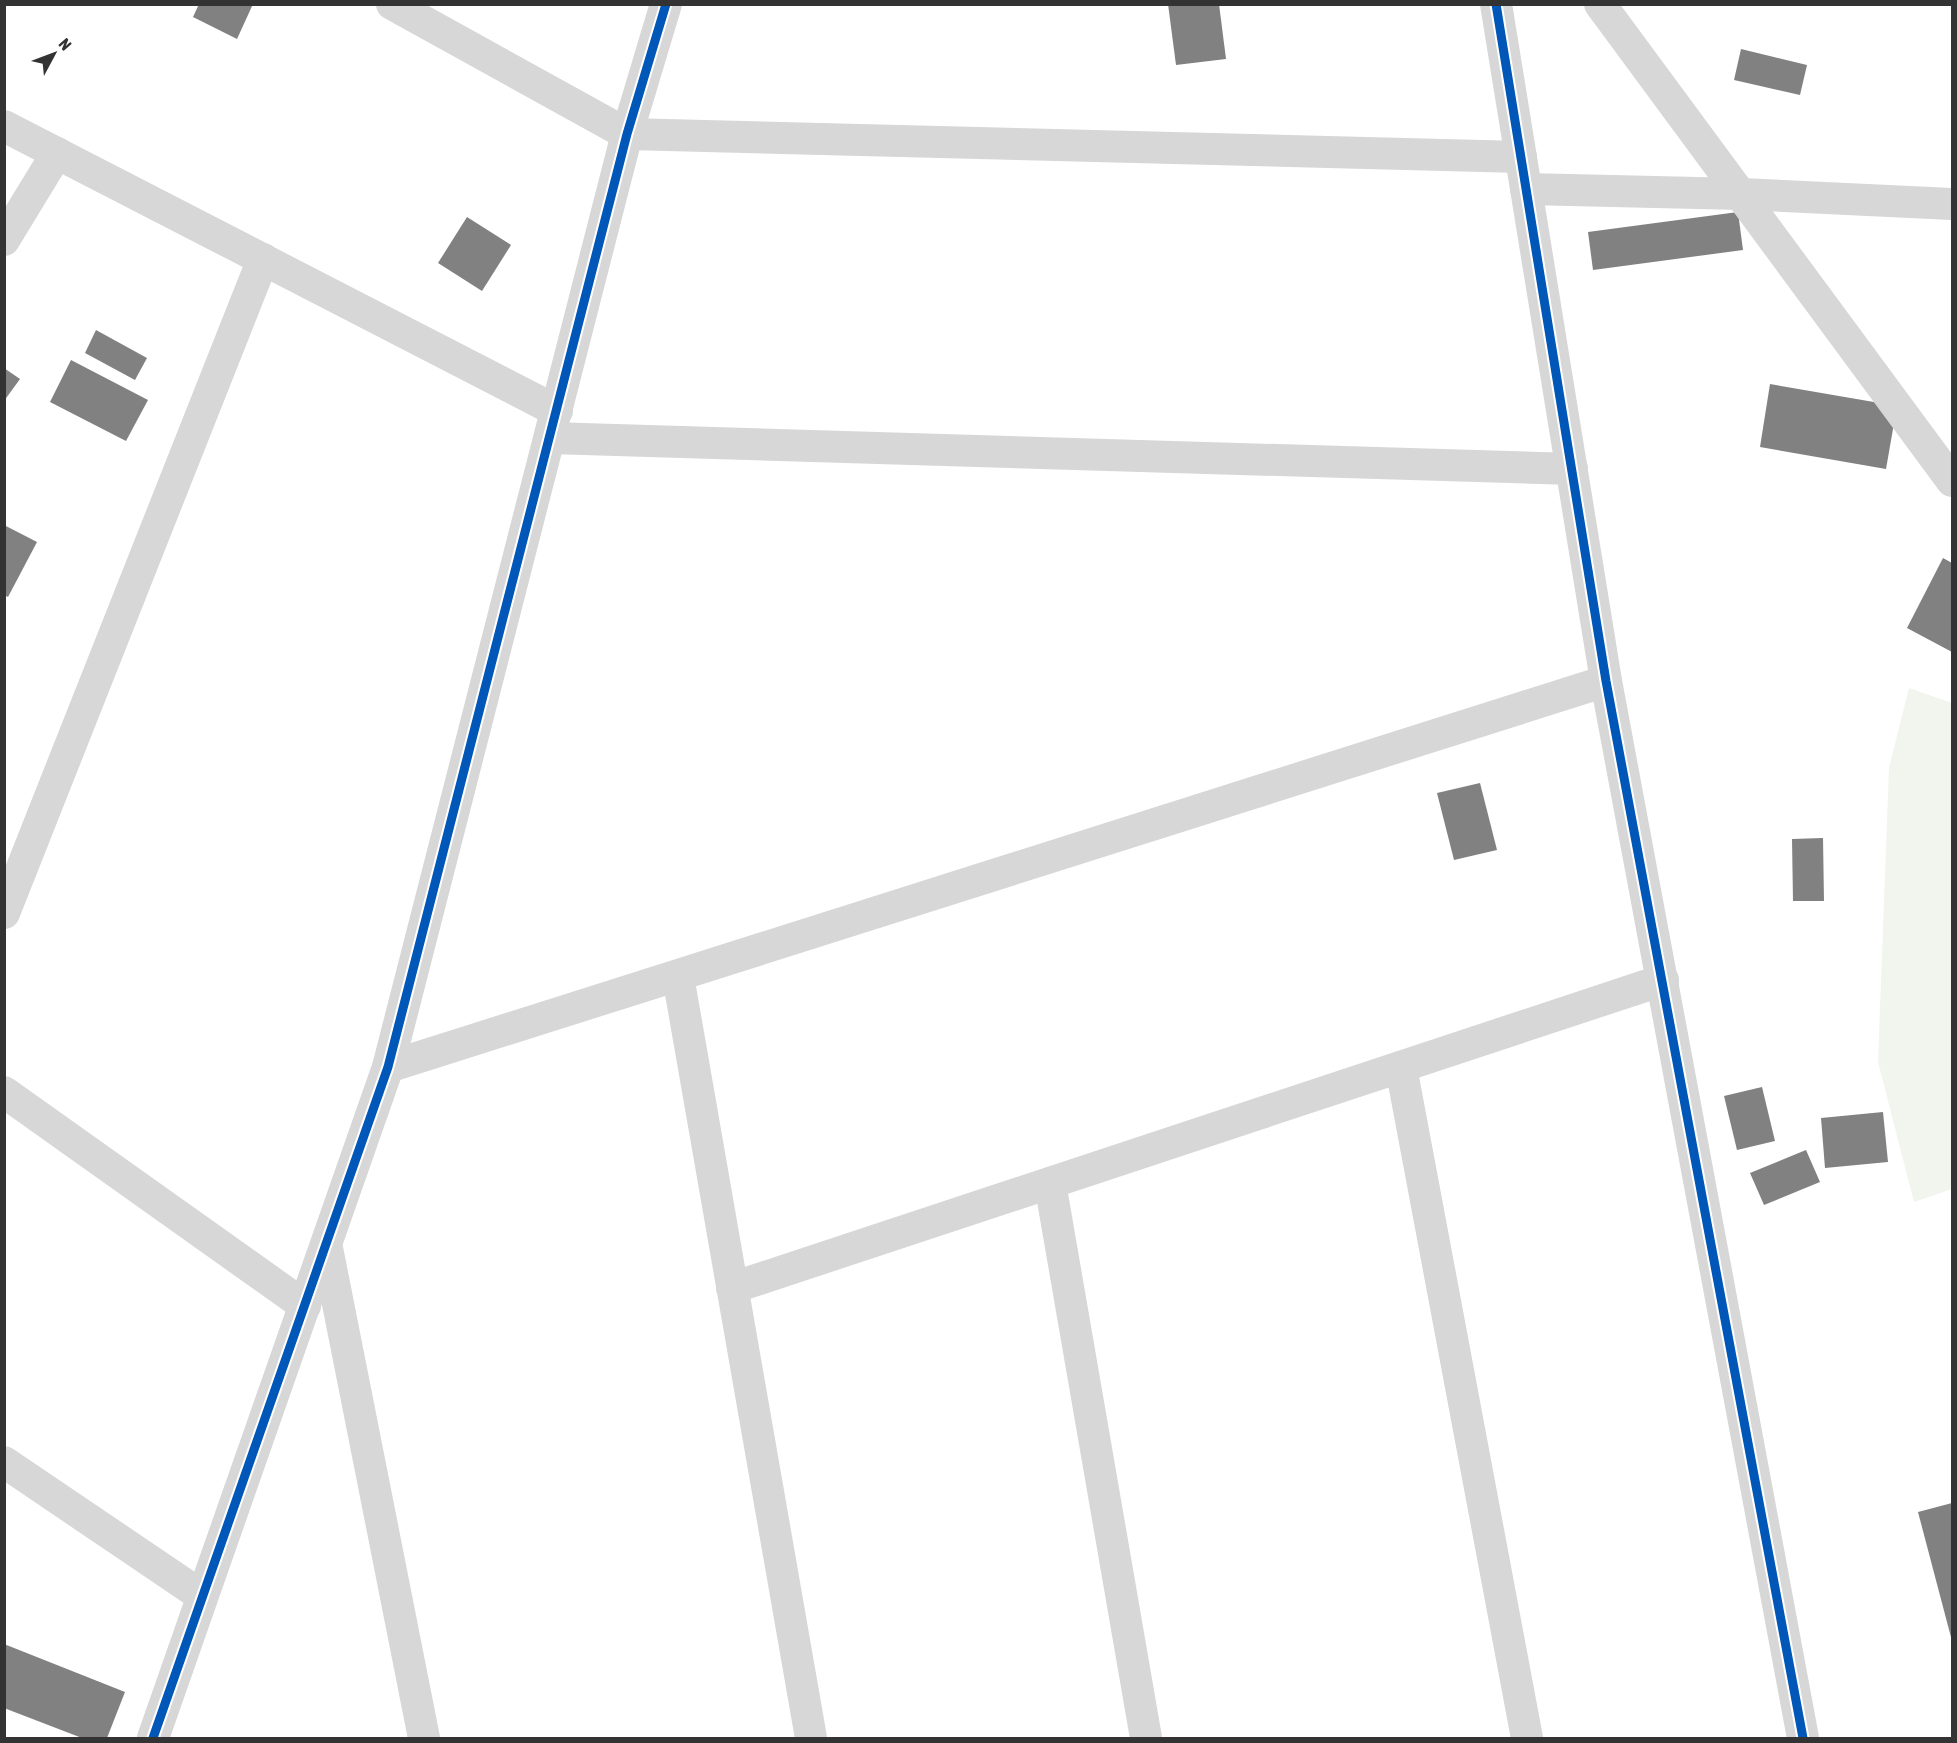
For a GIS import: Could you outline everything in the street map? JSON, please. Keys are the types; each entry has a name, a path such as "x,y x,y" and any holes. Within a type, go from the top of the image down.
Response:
{"street":[{"path":"392,4 627,134 1521,157"},
{"path":"153,1738 327,1247 388,1067 627,134 666,4"},
{"path":"1496,4 1606,681 1803,1738"},
{"path":"1600,4 1953,481"},
{"path":"4,126 263,259 553,424 1572,469"},
{"path":"4,240 57,153"},
{"path":"1526,189 1741,194 1953,204"},
{"path":"4,913 263,259"},
{"path":"388,1067 1606,681"},
{"path":"678,976 812,1738"},
{"path":"732,1288 1663,980"},
{"path":"1401,1067 1527,1738"},
{"path":"4,1092 305,1306"},
{"path":"1050,1183 1146,1738"},
{"path":"327,1247 424,1738"},
{"path":"4,1462 202,1596"}],"shaded area":[{"path":"1909,688 1952,703 1952,1189 1914,1202 1878,1062 1889,768"}],"building":[{"path":"199,4 253,4 237,39 193,17"},
{"path":"1168,4 1219,4 1226,59 1176,65"},
{"path":"1741,49 1807,65 1800,95 1734,80"},
{"path":"1738,212 1743,250 1593,270 1588,232"},
{"path":"467,217 511,245 482,291 438,263"},
{"path":"96,330 147,358 135,380 85,353"},
{"path":"71,360 148,400 126,441 50,402"},
{"path":"4,368 20,379 4,401"},
{"path":"1770,384 1897,406 1886,469 1760,447"},
{"path":"4,525 37,542 8,597 4,595"},
{"path":"1943,558 1952,563 1952,652 1907,628"},
{"path":"1480,783 1497,850 1454,860 1437,793"},
{"path":"1823,838 1824,901 1793,901 1792,839"},
{"path":"1762,1087 1775,1141 1737,1150 1724,1096"},
{"path":"1883,1112 1888,1162 1825,1168 1821,1118"},
{"path":"1806,1150 1820,1182 1764,1205 1750,1173"},
{"path":"1952,1503 1952,1641 1918,1512"},
{"path":"4,1644 125,1692 107,1738 82,1738 4,1708"}],"cycle path":[{"path":"153,1738 388,1067 627,134 666,4"},
{"path":"1496,4 1606,681 1803,1738"}]}
